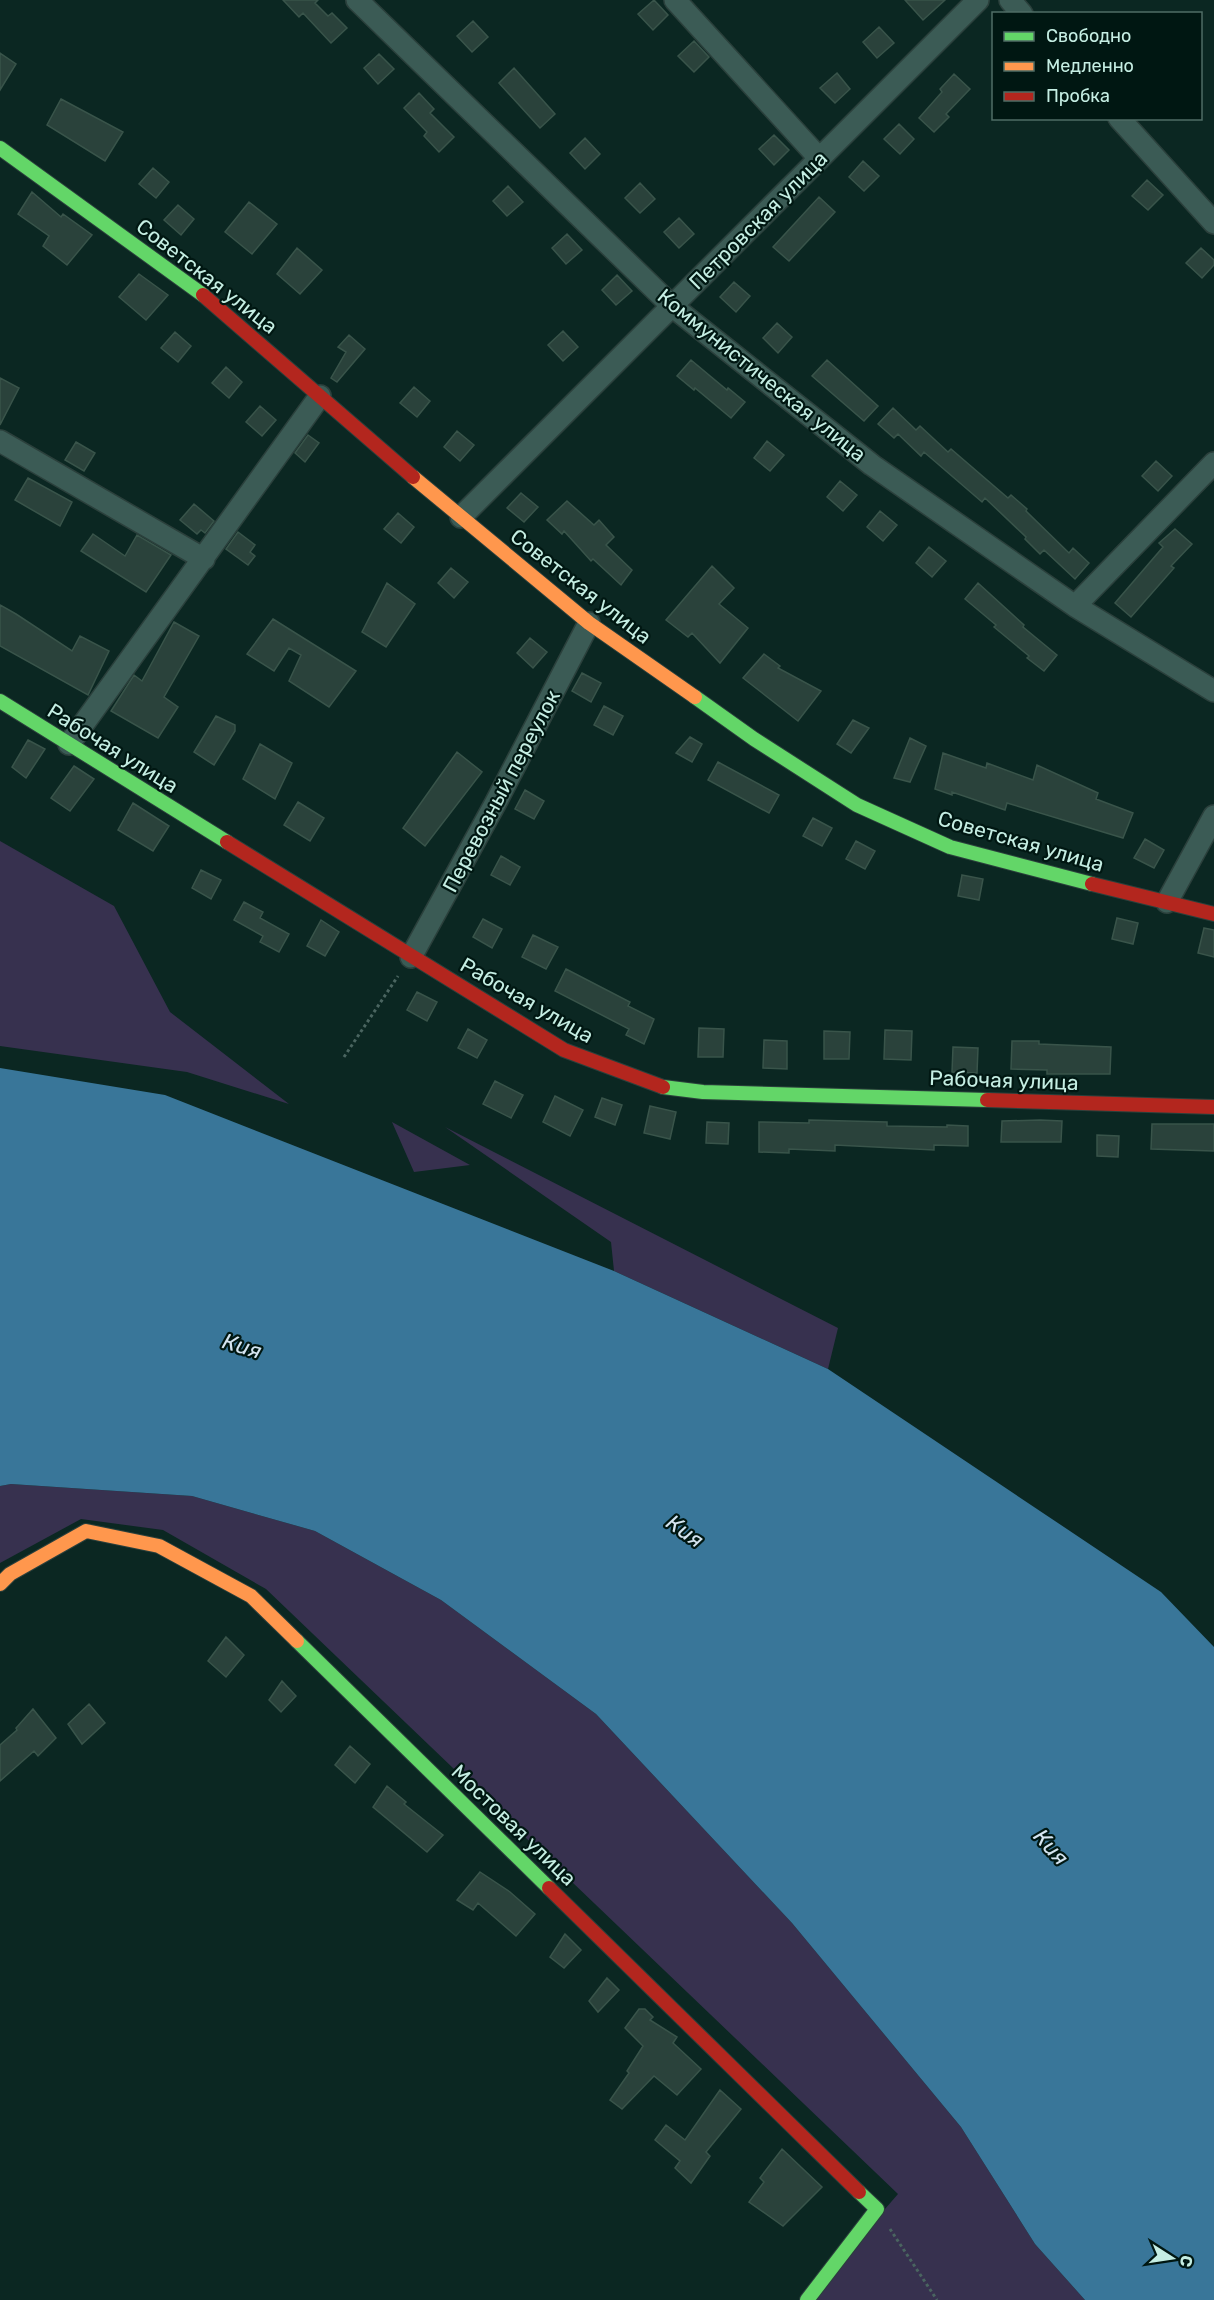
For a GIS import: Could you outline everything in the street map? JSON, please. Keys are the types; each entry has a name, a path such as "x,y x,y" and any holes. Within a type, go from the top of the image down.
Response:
{"street":[{"name":"Коммунистическая улица","path":"357,0 672,306 872,465 1075,606 1214,691"},
{"path":"675,0 819,158"},
{"name":"Петровская улица","path":"461,517 978,0"},
{"path":"1010,0 1020,12"},
{"path":"1121,120 1214,223"},
{"name":"Советская улица","path":"0,148 211,301 461,517 589,623 754,739 857,805 950,847 1214,914"},
{"path":"69,744 320,396"},
{"path":"0,441 204,559"},
{"path":"1075,606 1214,463"},
{"name":"Перевозный переулок","path":"411,957 495,804 589,623"},
{"name":"Рабочая улица","path":"0,701 564,1050 662,1087 703,1092 1214,1107"},
{"path":"1167,902 1214,816"},
{"name":"Мостовая улица","path":"0,1584 10,1574 86,1531 159,1546 251,1596 877,2208"},
{"path":"807,2300 877,2208"}],"path":[{"path":"345,1057 411,957"},
{"path":"877,2208 902,2250 937,2300"}],"shaded area":[{"path":"0,841 114,906 170,1012 289,1104 187,1072 0,1046"},
{"path":"392,1122 470,1165 414,1172"},
{"path":"445,1127 838,1328 828,1369 614,1271 611,1242"},
{"path":"11,1484 192,1496 315,1531 441,1600 596,1714 792,1923 961,2127 1035,2244 1085,2300 806,2300 898,2194 266,1589 163,1530 81,1519 0,1563 0,1486"}],"water":[{"name":"Кия","path":"0,1068 165,1095 614,1271 828,1369 1161,1592 1214,1647 1214,2300 1085,2300 1035,2244 961,2127 792,1923 596,1714 441,1600 315,1531 192,1496 11,1484 0,1486"}],"building":[{"path":"283,0 318,0 315,3 328,16 332,13 347,28 331,43 303,13 299,17"},
{"path":"654,0 668,15 653,30 638,14"},
{"path":"905,0 945,0 923,20"},
{"path":"473,21 488,37 472,52 457,36"},
{"path":"879,27 894,43 877,58 863,42"},
{"path":"694,41 709,57 694,72 678,56"},
{"path":"0,53 16,64 0,90"},
{"path":"379,54 394,69 378,84 364,68"},
{"path":"514,68 555,114 540,128 499,83"},
{"path":"837,73 850,89 835,103 820,88"},
{"path":"954,74 970,89 946,114 949,117 934,132 919,118 942,92 940,89"},
{"path":"419,93 434,109 430,113 454,137 439,152 424,136 427,132 404,108"},
{"path":"61,99 123,132 105,161 47,125"},
{"path":"899,124 914,139 900,154 884,139"},
{"path":"774,135 789,150 774,165 759,149"},
{"path":"585,138 600,154 585,169 570,153"},
{"path":"863,161 879,176 864,191 849,177"},
{"path":"153,168 169,182 156,198 139,184"},
{"path":"1147,180 1163,195 1148,210 1132,196"},
{"path":"640,183 655,199 640,213 625,198"},
{"path":"508,186 523,202 507,216 493,201"},
{"path":"32,192 61,217 63,214 92,235 67,265 43,246 49,236 18,214"},
{"path":"819,197 835,212 789,261 773,247"},
{"path":"249,202 277,224 252,254 225,232"},
{"path":"178,205 194,219 181,235 164,220"},
{"path":"679,218 694,234 679,248 664,232"},
{"path":"567,234 582,250 566,264 552,248"},
{"path":"297,248 322,270 300,294 277,274"},
{"path":"1201,248 1214,260 1214,265 1202,278 1186,263"},
{"path":"139,274 168,295 146,320 119,297"},
{"path":"617,275 632,291 616,305 602,290"},
{"path":"734,282 750,296 736,312 720,297"},
{"path":"777,323 792,337 778,353 763,338"},
{"path":"563,331 578,347 563,361 548,345"},
{"path":"175,332 191,346 178,362 161,348"},
{"path":"349,335 365,349 337,382 331,378 346,352 338,347"},
{"path":"691,360 745,402 731,418 677,376"},
{"path":"827,360 878,406 864,421 812,376"},
{"path":"226,367 242,382 229,398 212,383"},
{"path":"0,378 19,388 0,425"},
{"path":"414,387 430,401 417,417 400,403"},
{"path":"260,406 276,420 262,436 246,422"},
{"path":"893,408 916,430 920,426 948,452 951,449 1008,498 1011,495 1069,553 1073,548 1089,563 1075,579 1044,550 1040,554 1025,539 1026,537 985,498 982,502 924,452 921,456 898,434 894,438 878,424"},
{"path":"457,431 474,445 460,461 444,447"},
{"path":"308,435 319,443 305,462 295,453"},
{"path":"767,441 784,455 770,471 754,458"},
{"path":"76,442 95,453 84,471 65,460"},
{"path":"1156,461 1172,476 1158,491 1142,476"},
{"path":"28,478 72,502 60,526 15,500"},
{"path":"840,481 857,495 843,511 827,497"},
{"path":"521,493 538,507 524,522 507,508"},
{"path":"567,501 594,525 599,520 614,537 606,545 632,570 621,585 593,559 591,561 564,531 562,534 547,520"},
{"path":"194,504 214,521 205,533 201,530 197,534 180,520"},
{"path":"880,511 897,525 883,541 867,527"},
{"path":"398,513 414,527 401,543 384,529"},
{"path":"1175,529 1192,544 1171,566 1174,568 1131,617 1115,603 1163,547 1159,543"},
{"path":"238,532 255,545 250,552 255,556 248,565 226,549"},
{"path":"93,534 125,556 137,535 171,555 146,592 81,551"},
{"path":"929,547 946,561 932,577 916,563"},
{"path":"712,566 734,588 719,604 748,628 720,663 692,633 688,637 666,620"},
{"path":"451,568 468,582 454,598 438,583"},
{"path":"387,583 415,604 386,647 362,632"},
{"path":"978,583 1024,625 1023,627 1057,655 1044,671 1027,658 1029,656 965,599"},
{"path":"0,605 72,651 80,636 109,651 88,695 0,646"},
{"path":"273,619 356,671 329,707 289,681 301,655 289,648 274,671 247,654"},
{"path":"174,622 199,636 164,697 178,707 158,738 111,711 134,675 142,681"},
{"path":"530,638 547,652 533,668 517,653"},
{"path":"764,654 780,666 778,668 821,691 798,721 743,678"},
{"path":"582,673 601,683 591,702 572,691"},
{"path":"604,706 623,716 613,735 594,725"},
{"path":"216,716 235,725 235,731 214,765 194,752"},
{"path":"853,720 869,728 851,753 837,744"},
{"path":"690,737 702,744 692,762 676,753"},
{"path":"910,738 926,746 910,782 894,778"},
{"path":"28,740 45,749 26,778 12,767"},
{"path":"260,744 292,763 275,799 243,779"},
{"path":"457,752 482,772 425,846 403,828"},
{"path":"943,753 986,768 987,763 1033,780 1037,765 1098,793 1096,799 1133,813 1123,838 1007,803 1005,810 952,792 952,795 935,789"},
{"path":"718,762 779,795 769,813 708,780"},
{"path":"74,766 94,779 70,811 51,798"},
{"path":"525,790 544,801 534,819 515,809"},
{"path":"298,802 324,818 310,841 284,825"},
{"path":"133,803 169,826 153,851 118,830"},
{"path":"813,818 832,828 822,846 803,836"},
{"path":"1145,839 1164,850 1154,868 1134,858"},
{"path":"856,841 875,851 865,869 846,859"},
{"path":"501,856 520,867 510,885 491,875"},
{"path":"201,870 221,880 211,899 192,888"},
{"path":"962,875 983,879 979,900 958,896"},
{"path":"244,902 263,912 260,918 289,934 279,952 260,942 263,936 234,920"},
{"path":"1117,918 1138,923 1133,944 1112,939"},
{"path":"483,919 502,929 492,948 473,937"},
{"path":"321,920 339,932 325,956 307,946"},
{"path":"1204,928 1214,930 1214,957 1198,953"},
{"path":"533,935 558,947 546,969 522,957"},
{"path":"566,969 630,1002 628,1006 654,1019 644,1044 626,1035 629,1029 555,991"},
{"path":"417,992 437,1002 427,1021 407,1010"},
{"path":"699,1028 724,1029 723,1057 698,1057"},
{"path":"468,1029 487,1040 477,1058 458,1048"},
{"path":"885,1030 912,1031 911,1060 884,1059"},
{"path":"824,1031 850,1032 849,1059 824,1059"},
{"path":"764,1040 787,1041 787,1069 763,1068"},
{"path":"1012,1041 1111,1047 1110,1074 1047,1074 1047,1070 1011,1069"},
{"path":"953,1047 978,1048 977,1073 952,1072"},
{"path":"495,1081 523,1095 511,1118 483,1104"},
{"path":"555,1096 583,1110 570,1136 543,1122"},
{"path":"602,1098 622,1105 615,1125 595,1117"},
{"path":"650,1106 676,1112 670,1139 644,1133"},
{"path":"809,1120 887,1122 887,1126 968,1126 968,1146 934,1145 934,1150 835,1145 835,1151 789,1149 789,1153 759,1152 759,1122 809,1123"},
{"path":"1002,1121 1062,1121 1061,1142 1001,1142"},
{"path":"707,1122 729,1123 728,1144 706,1143"},
{"path":"1152,1124 1214,1124 1214,1151 1151,1149"},
{"path":"1097,1135 1119,1136 1118,1157 1097,1156"},
{"path":"226,1637 244,1655 226,1677 208,1661"},
{"path":"282,1681 296,1696 281,1712 269,1700"},
{"path":"89,1704 105,1723 82,1744 68,1724"},
{"path":"33,1709 56,1738 38,1756 34,1751 0,1781 0,1745 17,1730 16,1728"},
{"path":"350,1746 370,1764 355,1783 335,1765"},
{"path":"387,1786 406,1802 404,1804 443,1835 427,1852 373,1807"},
{"path":"480,1872 510,1892 535,1914 516,1936 478,1903 473,1910 457,1900"},
{"path":"565,1934 581,1950 564,1968 550,1957"},
{"path":"607,1978 619,1990 598,2012 589,2001"},
{"path":"639,2009 645,2009 653,2017 650,2020 677,2037 673,2043 701,2069 677,2095 654,2076 622,2109 610,2100 629,2073 627,2071 643,2046 625,2028"},
{"path":"720,2090 741,2109 706,2152 710,2156 691,2183 675,2168 680,2161 655,2140 666,2125 685,2140"},
{"path":"782,2149 822,2187 783,2226 749,2202 764,2182 760,2178"}],"traffic: fast":[{"path":"0,148 203,295"},
{"path":"695,697 754,739 857,805 950,847 1092,884"},
{"path":"0,701 227,842"},
{"path":"663,1087 703,1092 987,1100"},
{"path":"297,1641 549,1888"},
{"path":"807,2300 877,2209 859,2192"}],"traffic: slow":[{"path":"413,477 589,623 695,697"},
{"path":"0,1584 10,1574 86,1531 159,1546 251,1596 297,1641"}],"traffic: jam":[{"path":"203,295 413,477"},
{"path":"227,842 564,1050 663,1087"},
{"path":"1092,884 1214,914"},
{"path":"987,1100 1214,1107"},
{"path":"549,1888 859,2192"}]}
